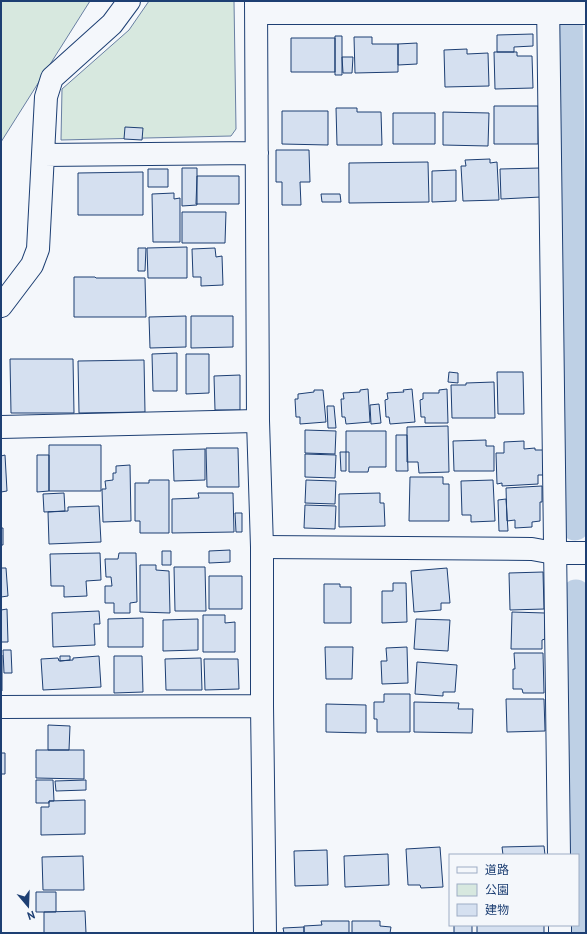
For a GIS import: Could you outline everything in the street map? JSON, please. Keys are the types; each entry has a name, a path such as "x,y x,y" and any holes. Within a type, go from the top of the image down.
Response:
{"street":[{"path":"1,306 32,265 38,249 46,97 52,78 112,24 129,1"},
{"path":"265,933 262,706 262,547 258,421 256,7 552,9 586,13"},
{"path":"552,9 558,553 559,854"},
{"path":"43,155 257,153"},
{"path":"1,427 258,421"},
{"path":"262,547 532,549 558,553 586,553"},
{"path":"1,707 262,706"}],"green space":[{"path":"1,1 90,1 1,142"},
{"path":"149,1 234,1 236,129 231,136 61,140 62,89 129,30"}],"building":[{"path":"533,34 533,46 514,47 514,52 497,52 497,35"},
{"path":"335,36 342,36 342,75 335,75"},
{"path":"354,37 372,37 372,44 398,44 398,72 355,73"},
{"path":"291,38 335,38 335,72 291,72"},
{"path":"417,43 417,64 398,65 398,44"},
{"path":"467,49 467,54 488,53 489,86 445,87 444,50"},
{"path":"494,52 517,52 517,56 532,56 533,88 495,89"},
{"path":"342,57 353,57 352,73 343,73"},
{"path":"494,106 538,106 538,144 494,144"},
{"path":"336,108 357,108 357,112 381,112 382,145 337,145"},
{"path":"282,111 328,111 328,145 282,144"},
{"path":"443,112 489,113 488,146 443,145"},
{"path":"393,113 435,113 435,144 393,144"},
{"path":"125,127 143,128 142,140 124,139"},
{"path":"276,150 309,150 310,182 300,182 301,205 282,205 282,182 276,182"},
{"path":"490,159 490,163 497,162 499,200 463,201 461,166 466,166 465,160"},
{"path":"428,162 429,202 349,203 349,163"},
{"path":"182,168 197,168 197,205 182,206"},
{"path":"540,168 541,197 501,199 500,169"},
{"path":"148,169 168,169 168,187 148,187"},
{"path":"456,170 456,201 432,202 432,171"},
{"path":"143,172 143,215 78,215 78,173"},
{"path":"197,176 239,176 239,204 196,204"},
{"path":"174,193 174,199 180,198 180,242 153,242 152,194"},
{"path":"321,194 340,194 341,202 322,202"},
{"path":"182,212 226,212 225,243 182,243"},
{"path":"187,247 187,278 148,278 147,248"},
{"path":"138,248 146,248 145,271 138,271"},
{"path":"215,248 216,257 222,256 223,285 201,286 201,277 193,277 192,249"},
{"path":"74,277 145,278 146,317 74,317"},
{"path":"186,316 186,347 150,348 149,317"},
{"path":"191,316 233,316 233,347 191,348"},
{"path":"177,353 177,391 153,391 152,354"},
{"path":"186,354 209,354 209,393 186,394"},
{"path":"10,359 73,359 74,413 11,413"},
{"path":"144,360 145,412 79,413 78,361"},
{"path":"449,372 458,373 458,383 448,382"},
{"path":"497,372 523,372 524,414 498,414"},
{"path":"240,375 240,410 215,410 214,376"},
{"path":"494,382 495,418 452,418 451,385"},
{"path":"368,389 370,422 346,424 345,417 342,417 341,399 344,399 343,393 360,392 360,390"},
{"path":"412,389 415,422 390,424 389,417 386,417 385,400 388,399 387,393 404,392 403,390"},
{"path":"447,389 448,423 425,423 425,417 421,417 420,400 423,399 423,393 439,393 439,390"},
{"path":"314,390 323,390 326,422 300,424 300,417 296,417 295,399 298,399 298,394 314,392"},
{"path":"379,404 381,423 371,424 370,405"},
{"path":"327,406 334,406 336,428 328,428"},
{"path":"448,426 449,472 419,473 418,462 407,462 407,427"},
{"path":"305,430 336,431 335,454 305,453"},
{"path":"346,431 386,431 386,467 369,467 368,472 349,472 349,452 346,452"},
{"path":"396,435 407,435 408,471 396,471"},
{"path":"486,440 486,446 494,446 494,471 454,471 453,441"},
{"path":"524,441 524,449 535,448 535,450 543,450 544,475 538,475 538,484 502,486 502,483 497,484 496,453 504,453 504,442"},
{"path":"49,445 101,445 101,491 49,491"},
{"path":"206,448 238,448 239,487 207,487"},
{"path":"205,449 205,480 174,481 173,450"},
{"path":"340,452 346,452 346,471 341,471"},
{"path":"305,454 336,455 335,478 305,477"},
{"path":"5,455 7,491 1,492 1,456"},
{"path":"37,455 49,455 49,491 37,492"},
{"path":"130,465 131,521 103,522 102,489 106,489 105,481 113,480 113,473 116,473 116,466"},
{"path":"410,477 443,477 443,484 449,484 449,521 409,521"},
{"path":"149,480 169,480 169,533 140,533 140,521 135,521 135,483 149,483"},
{"path":"306,480 336,481 335,504 305,503"},
{"path":"493,480 495,521 471,522 471,515 462,515 461,481"},
{"path":"542,486 540,521 532,522 532,527 515,528 515,520 507,521 506,488"},
{"path":"64,493 65,511 44,512 43,494"},
{"path":"198,493 233,493 234,532 172,533 172,499 199,498"},
{"path":"380,493 380,503 384,503 385,526 339,527 339,494"},
{"path":"506,499 508,531 499,531 498,500"},
{"path":"305,505 336,506 335,529 304,528"},
{"path":"99,506 101,542 49,544 48,512 68,511 68,507"},
{"path":"235,513 242,513 242,532 236,532"},
{"path":"1,528 3,528 3,545 1,545"},
{"path":"230,550 230,562 209,563 209,551"},
{"path":"162,551 171,551 171,565 162,565"},
{"path":"100,553 101,580 86,581 87,596 64,597 64,586 51,586 50,554"},
{"path":"119,553 136,553 137,602 130,603 130,613 114,613 114,603 105,603 105,586 112,586 111,577 106,577 105,559 118,559"},
{"path":"140,565 156,565 156,570 169,571 170,613 140,612"},
{"path":"174,567 205,567 206,611 175,611"},
{"path":"1,568 6,568 8,596 1,597"},
{"path":"447,568 450,603 441,603 441,610 414,612 411,571"},
{"path":"543,572 544,609 510,610 509,573"},
{"path":"209,576 242,576 242,609 209,609"},
{"path":"393,583 406,583 407,622 382,623 382,591 393,591"},
{"path":"324,584 340,584 340,587 351,587 351,623 324,623"},
{"path":"7,609 8,642 1,642 1,610"},
{"path":"99,611 100,624 94,624 95,645 53,647 52,613"},
{"path":"512,612 545,613 545,639 542,640 542,649 511,649"},
{"path":"203,615 225,615 225,623 235,622 235,652 203,652"},
{"path":"143,618 143,647 108,647 108,619"},
{"path":"198,619 198,650 163,651 163,620"},
{"path":"416,619 450,620 448,651 414,649"},
{"path":"325,647 353,647 352,679 326,679"},
{"path":"407,647 408,683 382,684 381,661 387,661 386,648"},
{"path":"3,650 11,650 12,673 4,673"},
{"path":"514,653 543,653 544,693 523,693 522,689 513,689 513,669 515,669"},
{"path":"2,655 2,691 1,691"},
{"path":"60,656 70,656 70,660 60,661"},
{"path":"99,656 101,687 43,690 41,659 58,658 59,661 73,660 73,658"},
{"path":"114,656 142,656 143,692 114,693"},
{"path":"201,658 202,690 166,690 165,659"},
{"path":"204,659 238,659 239,689 205,690"},
{"path":"417,662 457,665 455,692 443,692 443,696 415,694"},
{"path":"384,694 410,694 410,732 377,732 377,719 374,719 374,702 384,702"},
{"path":"506,699 544,699 545,731 507,732"},
{"path":"414,702 459,703 458,709 473,709 472,733 414,732"},
{"path":"326,704 366,705 366,733 326,732"},
{"path":"48,725 70,726 69,750 48,750"},
{"path":"36,750 84,750 84,779 36,778"},
{"path":"1,753 5,753 5,774 1,774"},
{"path":"36,780 53,780 54,801 49,801 49,803 36,803"},
{"path":"86,780 86,790 56,791 55,781"},
{"path":"85,800 85,834 41,835 41,807 49,807 49,801"},
{"path":"544,846 545,854 503,854 502,847"},
{"path":"440,847 443,887 421,888 420,885 408,885 406,849"},
{"path":"327,850 328,885 295,886 294,851"},
{"path":"388,854 389,885 345,887 344,856"},
{"path":"83,856 84,890 43,890 42,857"},
{"path":"36,892 56,892 56,912 36,912"},
{"path":"85,911 86,933 44,933 44,912"},
{"path":"321,921 349,921 349,933 304,933 304,926 322,925"},
{"path":"352,921 380,921 380,926 391,927 390,933 352,933"},
{"path":"454,926 472,926 472,933 454,933"},
{"path":"477,926 544,926 544,933 477,933"},
{"path":"304,927 304,933 284,933 283,928"}],"waterway":[{"path":"568,1 575,526"},
{"path":"576,594 578,854"},
{"path":"579,926 579,933"}]}
